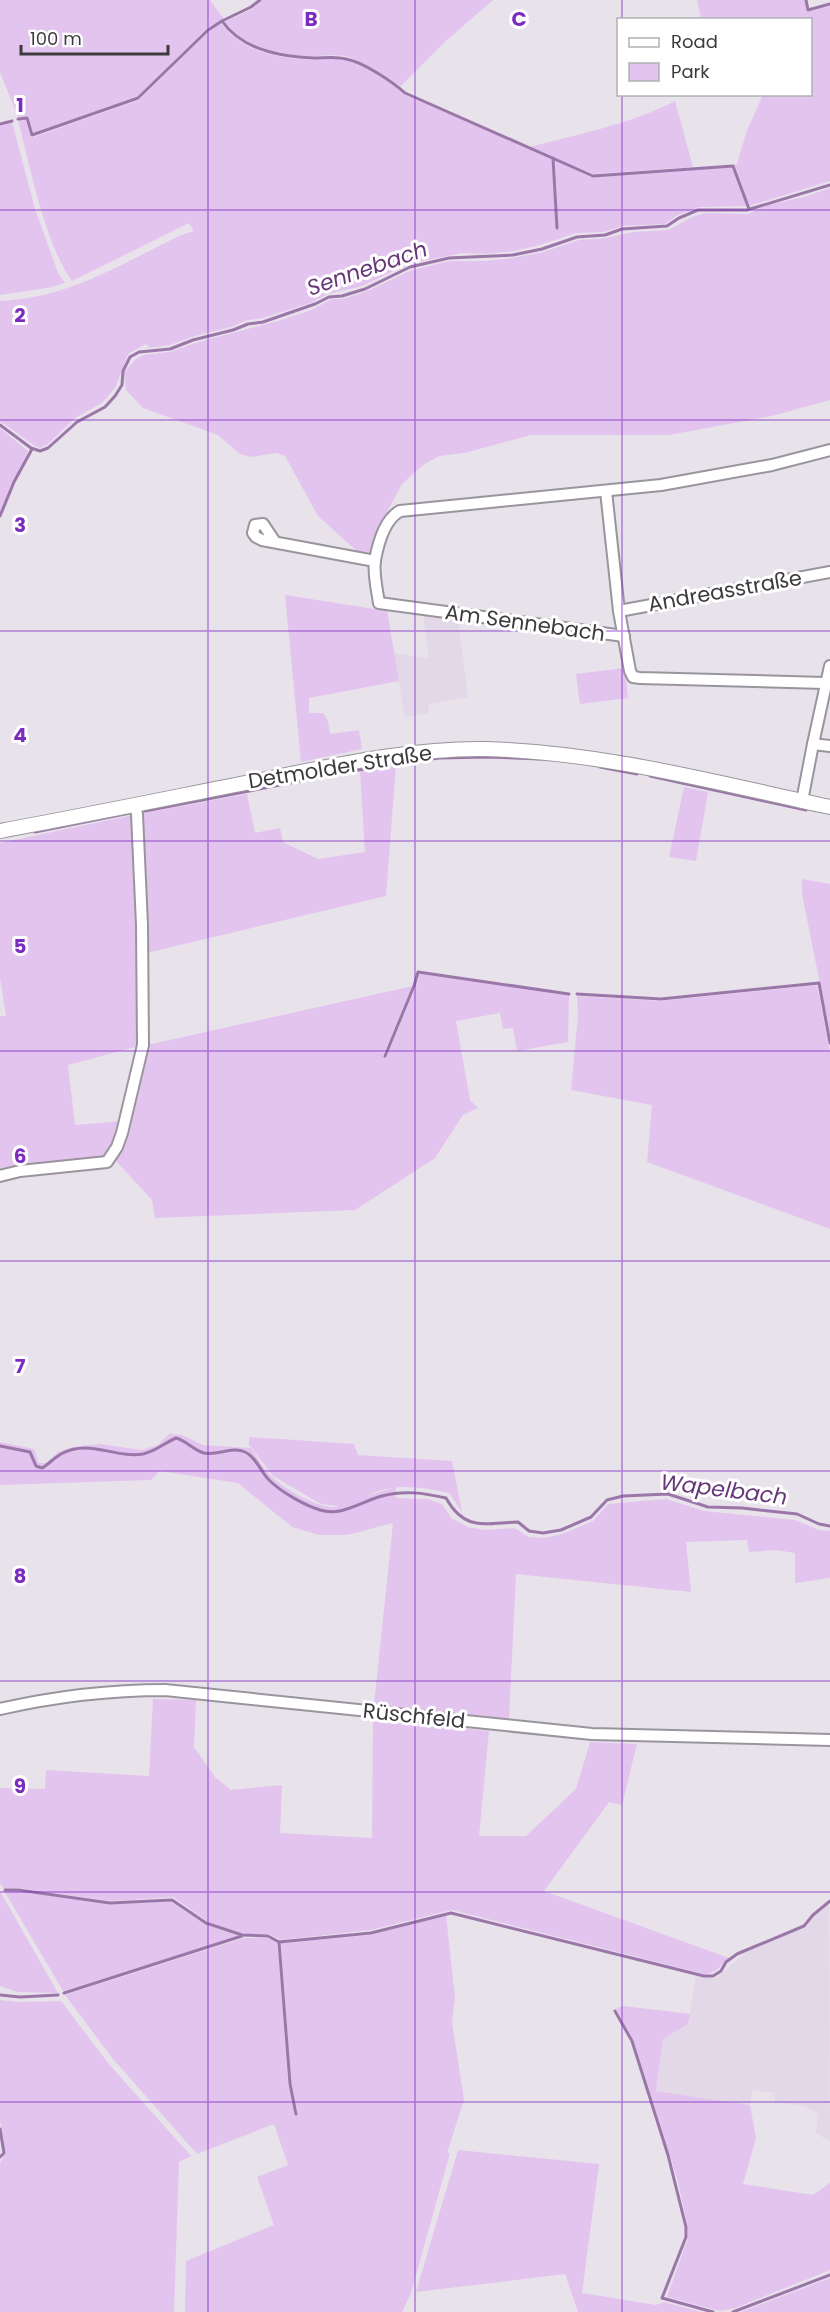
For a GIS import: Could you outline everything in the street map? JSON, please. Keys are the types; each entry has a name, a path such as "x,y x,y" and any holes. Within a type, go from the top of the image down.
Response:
{"main road":[{"name":"Detmolder Straße","path":"0,831 370,758 438,750 485,749 552,752 605,760 830,807"}],"street":[{"name":"Am Sennebach","path":"825,683 640,678 633,676 630,671 624,636 379,603 375,561 387,524 393,515 400,511 661,485 772,465 830,450"},
{"name":"Andreasstraße","path":"606,491 619,611 624,636"},
{"path":"275,542 375,561"},
{"name":"Andreasstraße","path":"619,611 830,572"},
{"path":"802,801 830,666"},
{"path":"813,744 830,746"},
{"path":"0,1176 20,1171 107,1162 117,1147 136,1081 143,1045 142,925 135,805"},
{"name":"Rüschfeld","path":"0,1709 28,1703 134,1690 165,1690 592,1734 830,1740"}],"shaded area":[{"path":"423,614 458,619 468,697 428,704 429,713 405,717 394,653 429,658"},
{"path":"829,1903 830,2141 815,2133 819,2114 804,2106 775,2102 775,2093 752,2090 750,2105 656,2091 663,2039 688,2024 696,1975 715,1979 747,1951 806,1928 814,1916"}],"green space":[{"path":"0,0 210,0 224,19 207,28 138,96 33,133 28,116 18,117 0,72"},
{"path":"262,0 493,0 446,41 401,86 350,58 279,53 254,45 233,32 225,22 252,9"},
{"path":"697,0 805,0 807,12 830,6 830,181 749,206 734,164 737,164 747,130 763,96 812,96 812,18 701,18"},
{"path":"221,23 239,41 274,56 313,60 336,58 350,61 391,82 405,95 552,158 556,228 558,228 555,159 593,177 732,167 747,206 699,207 678,215 665,224 622,226 604,232 576,233 514,251 484,254 462,253 408,264 362,286 328,294 310,303 263,318 247,320 170,345 149,348 146,344 128,354 115,388 102,403 75,418 49,443 40,448 35,446 0,421 0,301 49,294 72,286 194,231 189,223 72,281 62,265 46,226 18,120 25,119 31,138 139,100 209,31"},
{"path":"675,101 693,167 593,174 530,147 623,122"},
{"path":"12,122 35,209 58,273 65,283 0,295 0,126"},
{"path":"830,188 830,400 772,416 669,435 531,435 464,453 439,456 423,465 402,484 386,514 371,553 360,554 318,516 285,456 277,453 251,457 240,454 218,435 143,408 126,390 124,372 143,355 170,352 281,320 311,310 332,299 342,299 365,292 412,270 450,261 513,258 543,252 579,240 606,238 633,232 668,230 694,216 706,213 748,214 768,205 804,197"},
{"path":"0,428 28,451 0,512"},
{"path":"285,595 387,611 399,681 309,698 309,713 323,713 328,721 330,734 359,730 362,749 301,762"},
{"path":"625,668 628,698 580,704 576,674"},
{"path":"396,765 386,896 146,953 144,813 247,794 255,833 280,828 283,842 318,859 365,852 360,771"},
{"path":"684,787 708,792 696,861 669,857"},
{"path":"133,815 139,954 139,1046 68,1065 75,1125 122,1121 114,1144 103,1158 0,1173 0,1016 6,1016 0,978 0,843"},
{"path":"802,879 830,884 830,1034 802,894"},
{"path":"419,973 569,995 568,1042 517,1051 513,1028 503,1029 500,1013 456,1021 470,1100 478,1108 463,1115 435,1158 355,1210 155,1218 152,1200 117,1162 116,1157 147,1045 413,986 383,1055 386,1057 416,987"},
{"path":"817,985 830,1052 830,1229 647,1162 652,1105 571,1090 578,1016 577,996 661,1001"},
{"path":"169,1434 182,1435 203,1445 251,1448 268,1473 284,1487 314,1503 333,1507 339,1506 321,1504 273,1476 251,1447 249,1446 249,1437 354,1444 358,1455 452,1461 462,1512 449,1493 397,1487 396,1498 427,1499 442,1504 451,1518 468,1527 484,1530 514,1528 529,1537 544,1538 562,1534 593,1521 608,1504 666,1499 704,1511 795,1520 819,1530 830,1531 830,1578 795,1583 795,1553 776,1550 749,1552 747,1540 686,1542 691,1592 516,1574 509,1719 374,1705 393,1523 347,1535 319,1535 292,1527 238,1483 160,1471 151,1480 0,1485 0,1442 34,1449 39,1463 46,1463 58,1452 73,1447 99,1444 142,1450 158,1445"},
{"path":"153,1699 196,1700 194,1747 215,1777 231,1790 282,1785 280,1833 372,1838 373,1719 489,1731 479,1836 526,1836 576,1789 590,1742 637,1744 622,1805 609,1802 544,1891 729,1958 715,1971 704,1974 452,1910 371,1930 280,1940 269,1934 243,1934 208,1922 173,1897 111,1901 20,1888 4,1889 0,1883 0,1788 45,1789 46,1770 149,1776"},
{"path":"19,1891 111,1904 171,1902 206,1925 239,1936 63,1991 5,1892"},
{"path":"0,1893 58,1993 17,1992 0,1986"},
{"path":"446,1915 455,1998 452,2022 464,2100 447,2153 450,2153 411,2293 402,2312 185,2312 186,2261 274,2225 257,2177 288,2165 274,2124 197,2154 113,2059 65,1995 244,1938 268,1938 278,1943 288,2083 295,2115 298,2114 291,2084 281,1943 371,1935"},
{"path":"0,2000 61,2001 108,2063 191,2156 179,2162 174,2312 0,2312 0,2164 5,2153 0,2120"},
{"path":"624,2006 690,2014 688,2024 663,2039 656,2091 750,2105 756,2138 743,2184 813,2195 830,2183 830,2270 735,2308 720,2311 667,2297 688,2238 688,2228 677,2178 634,2042 616,2008"},
{"path":"458,2150 599,2164 582,2293 656,2305 664,2302 701,2312 578,2312 565,2274 416,2292"},
{"path":"830,2278 830,2312 741,2312"}],"waterway":[{"path":"260,0 222,21 230,31 251,45 275,54 338,58 361,64 405,93 593,176 733,166 749,209"},
{"path":"806,0 808,10 830,4"},
{"path":"18,119 27,118 32,135 138,98 208,30 222,21"},
{"path":"0,124 12,121"},
{"path":"553,158 557,228"},
{"name":"Sennebach","path":"0,425 31,448 40,451 48,448 77,422 105,407 122,385 123,371 130,357 139,352 170,349 248,324 263,322 329,297 342,296 365,289 410,267 449,258 513,255 542,249 577,237 605,235 622,229 667,226 698,210 747,210 830,185"},
{"path":"0,516 14,482 32,449"},
{"path":"145,811 395,763 440,758 540,759"},
{"path":"600,767 637,774"},
{"path":"650,776 806,810"},
{"path":"35,832 130,813"},
{"path":"385,1056 418,972 569,994"},
{"path":"577,994 661,999 819,983 830,1043"},
{"name":"Wapelbach","path":"0,1446 30,1452 36,1466 42,1468 61,1454 71,1450 92,1448 123,1454 143,1454 176,1438 204,1453 235,1450 245,1452 252,1457 269,1480 280,1489 320,1510 328,1512 344,1510 390,1494 422,1494 446,1498 453,1509 468,1521 486,1524 518,1522 529,1531 543,1533 561,1530 591,1517 607,1500 623,1496 668,1494 708,1507 797,1514 819,1524 830,1526"},
{"path":"5,1890 110,1903 172,1900 206,1923 242,1935 268,1936 279,1942 371,1933 451,1913 704,1976 713,1976 721,1971 726,1962 737,1954 804,1926 830,1901"},
{"path":"64,1993 242,1936"},
{"path":"279,1942 290,2084 296,2114"},
{"path":"0,1995 20,1997 58,1995"},
{"path":"615,2011 632,2041 668,2155 686,2227 686,2237 662,2298 713,2312"},
{"path":"0,2129 4,2153 0,2157"},
{"path":"733,2312 830,2275"}]}
